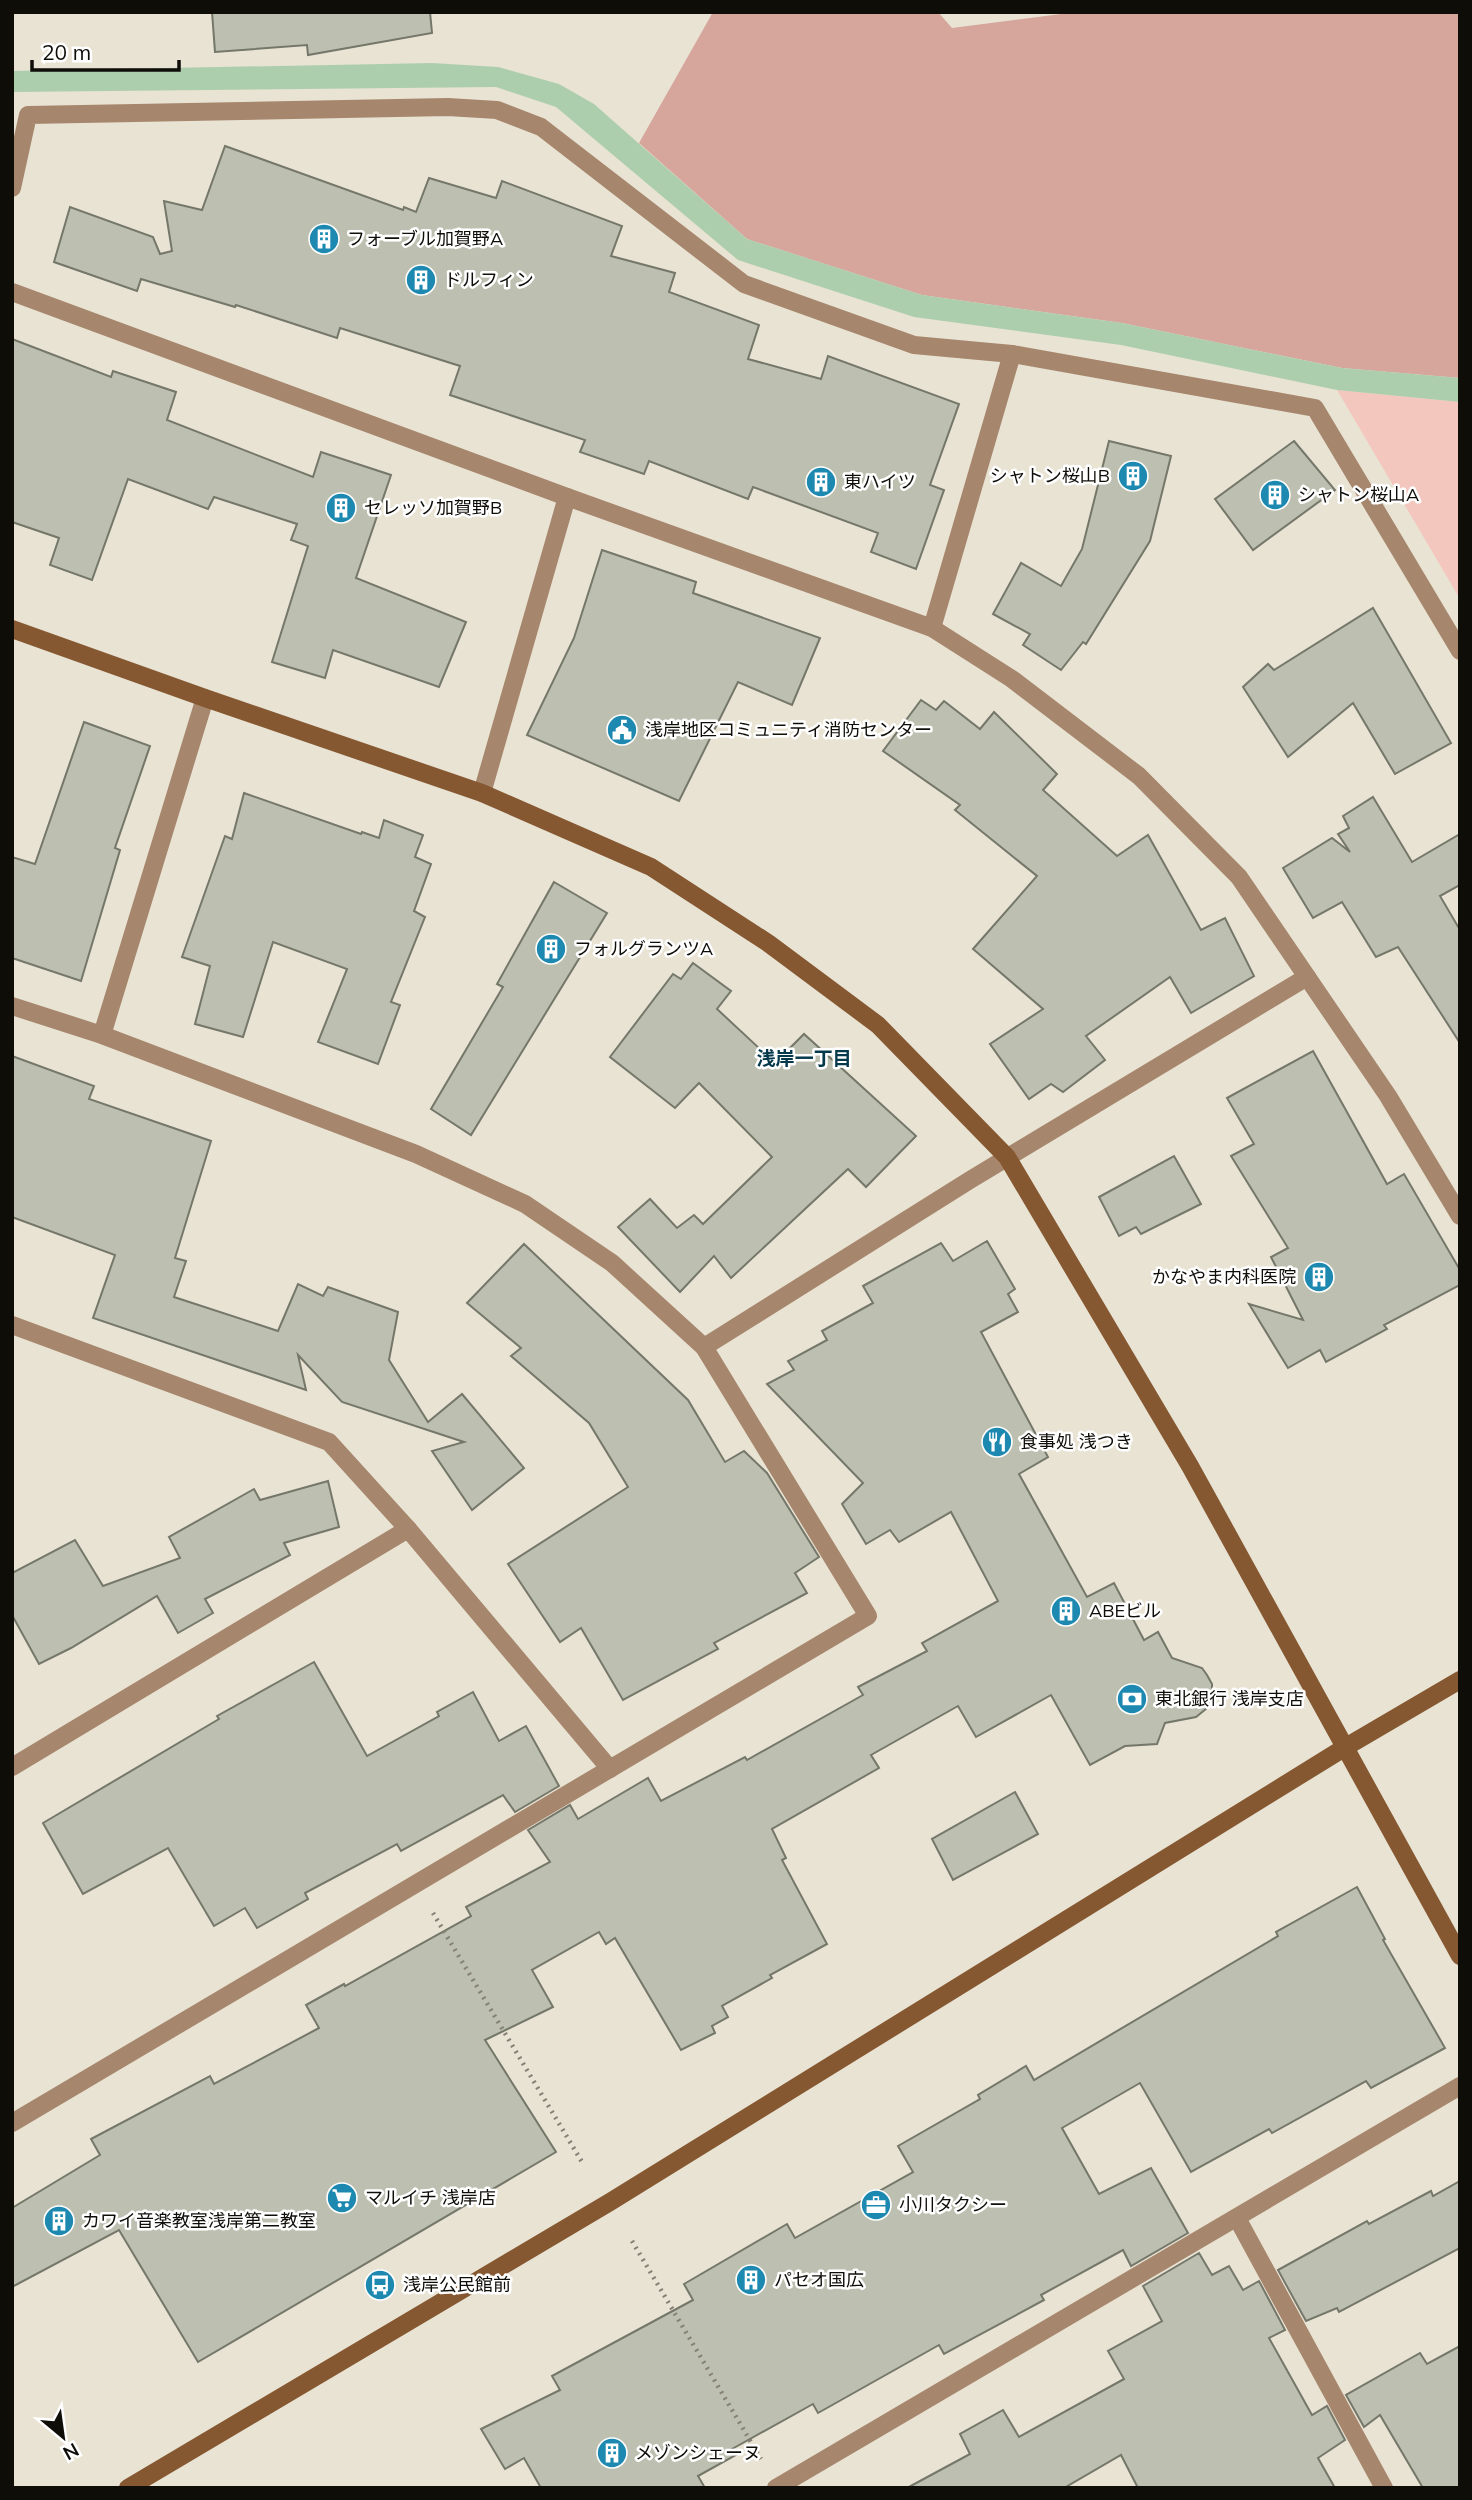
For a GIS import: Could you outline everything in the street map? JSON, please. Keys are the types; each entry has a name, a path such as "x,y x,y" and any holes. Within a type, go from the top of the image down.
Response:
{"street":[{"path":"12,188 28,115 448,107 497,110 541,127 744,284 914,345 1012,354 1315,408 1460,651"},
{"path":"12,292 932,628 1012,680 1139,776 1239,877 1388,1096 1460,1216"},
{"path":"932,628 1012,354"},
{"path":"482,793 568,497"},
{"path":"12,629 482,793 652,867 768,943 878,1025 1007,1157 1190,1466 1460,1956"},
{"path":"102,1035 205,698"},
{"path":"704,1347 1007,1157 1307,977"},
{"path":"12,1006 102,1035 416,1154 525,1205 612,1263 704,1347 868,1616 12,2123"},
{"path":"12,1325 330,1442 408,1529 610,1769"},
{"path":"12,1767 408,1529"},
{"path":"128,2488 610,2202 1344,1748 1460,1680"},
{"path":"777,2487 1460,2086"},
{"path":"1237,2218 1377,2485"}],"path":[{"path":"416,1885 582,2162"},
{"path":"632,2241 777,2487"}],"shaded area":[{"path":"713,12 938,12 952,28 1077,12 1460,12 1460,378 1342,368 1122,323 922,295 747,239 639,143"},
{"path":"432,63 498,67 559,84 594,104 747,239 922,295 1122,323 1342,368 1460,378 1460,402 1337,390 1121,345 914,317 738,260 556,107 496,87 12,92 12,71"},
{"path":"1337,390 1460,402 1460,599"}],"building":[{"path":"212,12 430,12 432,33 308,55 307,45 215,52"},
{"path":"225,146 403,210 404,207 416,212 429,178 496,198 502,181 622,226 611,256 675,273 669,292 759,325 748,359 821,379 828,356 959,404 930,485 944,490 916,569 871,552 878,533 753,487 748,499 649,461 644,474 580,452 585,440 450,395 460,366 340,328 337,338 236,305 235,307 141,279 137,291 54,262 70,207 153,237 160,254 172,251 164,201 202,210"},
{"path":"12,339 111,377 113,371 176,392 167,420 313,477 321,452 391,475 356,578 466,622 439,687 333,650 325,678 272,662 308,546 291,540 297,524 214,497 208,509 128,479 92,580 50,565 59,538 12,522"},
{"path":"1109,441 1171,456 1150,541 1086,644 1083,642 1061,670 1023,645 1030,634 993,614 1021,563 1061,586 1082,549"},
{"name":"シャトン桜山A","path":"1294,441 1335,490 1253,550 1215,499"},
{"path":"602,550 696,582 693,593 820,638 792,705 738,682 679,801 527,735 574,638"},
{"path":"1373,608 1451,743 1395,774 1353,703 1288,757 1243,687 1268,664 1274,670"},
{"path":"921,700 936,710 944,701 980,729 994,712 1057,774 1043,790 1117,856 1148,835 1201,930 1225,918 1254,976 1191,1013 1170,977 1086,1036 1105,1060 1063,1092 1051,1084 1029,1099 990,1044 1043,1009 973,949 1037,876 955,810 960,805 883,751"},
{"path":"84,722 150,746 115,848 120,850 81,981 12,958 12,857 35,864"},
{"path":"244,793 361,834 362,832 379,838 384,820 423,835 415,857 431,864 414,911 425,917 391,1002 400,1005 378,1064 318,1042 347,969 273,942 243,1037 195,1024 210,966 182,957 225,836 232,839"},
{"path":"1373,797 1412,862 1460,834 1460,885 1440,896 1460,930 1460,1043 1398,947 1376,957 1342,902 1313,918 1283,868 1332,838 1350,852 1338,834 1349,828 1343,816"},
{"path":"554,882 607,913 471,1135 431,1109 503,987 497,984"},
{"path":"693,963 731,991 717,1009 775,1063 804,1034 916,1136 866,1187 848,1169 731,1278 714,1256 680,1292 618,1227 650,1199 677,1228 694,1215 703,1224 772,1157 699,1083 675,1108 610,1057 673,974 681,979"},
{"path":"1313,1051 1387,1184 1404,1174 1460,1270 1460,1285 1384,1325 1387,1329 1326,1362 1320,1350 1288,1368 1249,1304 1303,1320 1271,1257 1288,1248 1231,1156 1254,1144 1227,1098"},
{"path":"12,1056 94,1086 89,1099 211,1141 175,1258 186,1261 174,1297 278,1331 298,1284 323,1296 328,1287 398,1312 389,1360 428,1422 462,1394 524,1468 472,1510 432,1451 464,1442 342,1402 298,1355 306,1390 93,1318 115,1255 12,1217"},
{"path":"1174,1156 1201,1204 1141,1234 1136,1227 1119,1236 1099,1197"},
{"path":"987,1241 1015,1289 1008,1294 1018,1312 981,1332 1048,1457 1019,1474 1087,1597 1114,1583 1144,1640 1158,1632 1172,1658 1202,1668 1212,1684 1212,1695 1206,1709 1196,1717 1165,1723 1157,1744 1125,1746 1090,1765 1051,1695 976,1737 958,1706 871,1755 879,1768 772,1829 786,1858 782,1860 827,1944 770,1975 772,1978 722,2006 728,2017 712,2026 715,2033 681,2050 615,1938 606,1944 599,1932 532,1970 553,2007 485,2040 556,2152 198,2362 119,2230 12,2287 12,2208 100,2155 91,2139 210,2076 214,2084 319,2028 306,2005 471,1916 466,1907 550,1862 528,1830 570,1805 578,1819 648,1778 661,1801 745,1757 747,1760 863,1695 858,1687 927,1651 922,1643 998,1601 951,1512 899,1542 890,1530 866,1544 842,1504 863,1483 767,1384 794,1370 788,1361 827,1340 822,1331 873,1303 863,1286 941,1243 953,1261"},
{"path":"524,1244 688,1400 725,1462 744,1451 767,1473 819,1557 795,1573 807,1593 714,1643 718,1649 623,1700 581,1628 560,1642 508,1564 628,1487 589,1423 511,1356 521,1348 467,1303"},
{"path":"328,1481 339,1527 284,1543 290,1555 205,1599 213,1613 178,1633 157,1596 71,1648 39,1664 12,1615 12,1573 75,1540 103,1586 180,1558 169,1537 254,1489 260,1500"},
{"path":"314,1662 367,1756 439,1716 437,1712 473,1692 499,1741 526,1726 559,1786 515,1812 503,1795 401,1851 397,1844 305,1893 308,1899 257,1928 245,1908 214,1926 168,1848 83,1894 43,1823 219,1719 217,1716"},
{"path":"1015,1792 1038,1834 953,1880 932,1839"},
{"path":"1357,1887 1385,1939 1383,1940 1445,2048 1371,2088 1366,2081 1272,2133 1269,2129 1191,2172 1140,2083 1062,2128 1099,2194 1151,2168 1188,2233 1131,2266 1123,2250 1041,2295 1044,2300 944,2354 939,2345 818,2413 813,2404 732,2449 736,2455 698,2476 705,2488 541,2488 524,2458 505,2469 481,2429 560,2390 552,2376 693,2300 684,2284 787,2224 795,2238 913,2172 898,2146 980,2099 978,2095 1026,2066 1034,2080 1278,1936 1276,1932"},
{"path":"1460,2181 1460,2248 1339,2312 1337,2308 1306,2321 1278,2270 1367,2221 1369,2224 1431,2191 1433,2196"},
{"path":"1199,2253 1212,2275 1229,2266 1243,2290 1259,2281 1285,2330 1269,2338 1312,2415 1327,2406 1345,2440 1318,2458 1335,2488 1138,2488 1121,2455 1064,2488 907,2488 970,2454 960,2434 1003,2410 1019,2437 1124,2379 1108,2351 1162,2321 1143,2286"},
{"path":"1460,2346 1460,2488 1423,2488 1380,2415 1364,2427 1346,2395 1420,2353 1427,2364"}],"place":[{"name":"フォーブル加賀野A","path":"324,239"},
{"name":"ドルフィン","path":"421,280"},
{"name":"シャトン桜山B","path":"1133,476"},
{"name":"東ハイツ","path":"821,482"},
{"name":"シャトン桜山A","path":"1275,495"},
{"name":"セレッソ加賀野B","path":"341,508"},
{"name":"浅岸地区コミュニティ消防センター","path":"622,730"},
{"name":"フォルグランツA","path":"551,949"},
{"name":"かなやま内科医院","path":"1319,1277"},
{"name":"食事処 浅つき","path":"997,1442"},
{"name":"ABEビル","path":"1066,1611"},
{"name":"東北銀行 浅岸支店","path":"1132,1699"},
{"name":"マルイチ 浅岸店","path":"342,2198"},
{"name":"小川タクシー","path":"876,2205"},
{"name":"カワイ音楽教室浅岸第二教室","path":"59,2221"},
{"name":"パセオ国広","path":"751,2280"},
{"name":"浅岸公民館前","path":"380,2285"},
{"name":"メゾンシェーヌ","path":"612,2453"}],"district":[{"name":"浅岸一丁目","path":"804,1058"}]}
